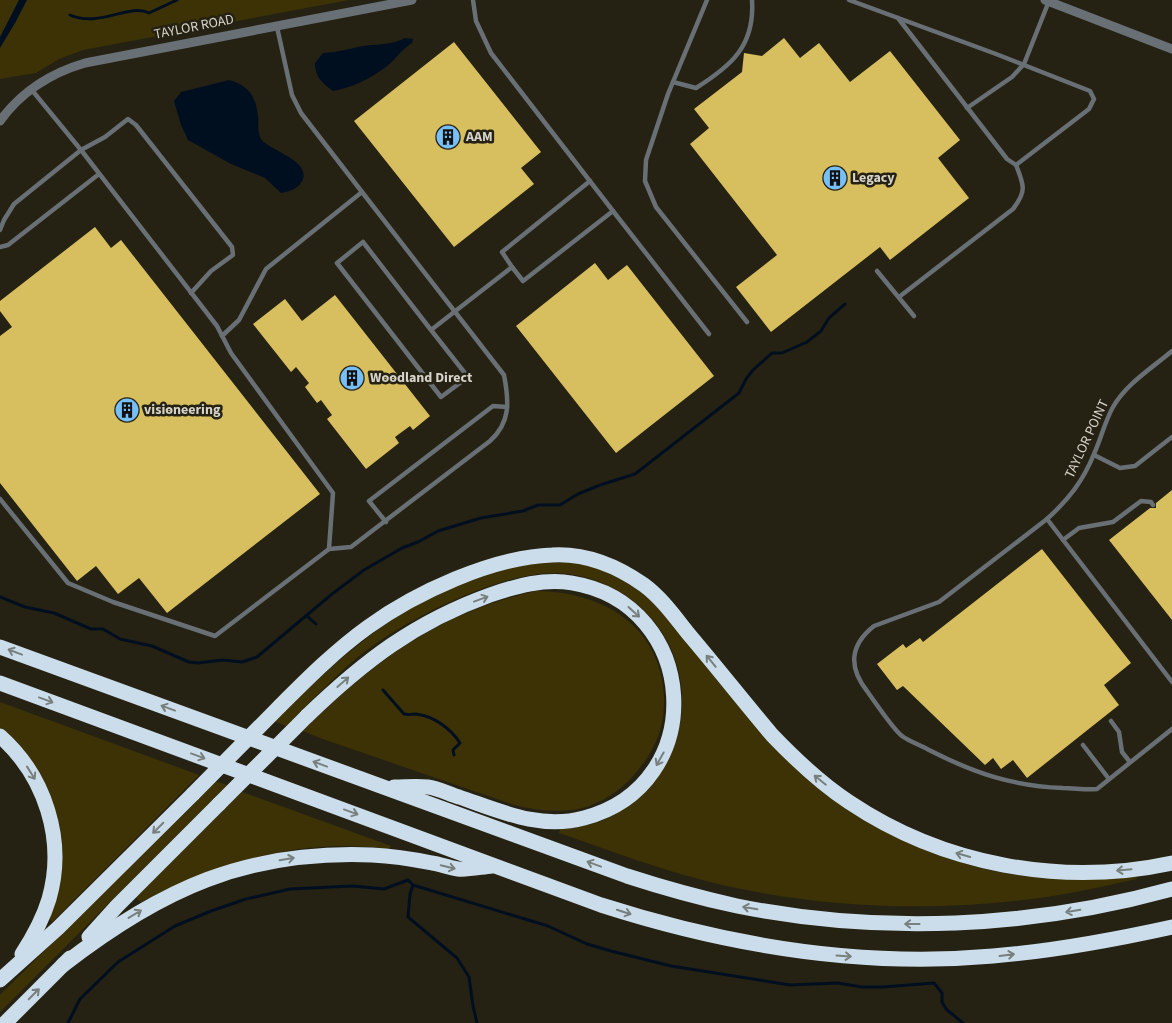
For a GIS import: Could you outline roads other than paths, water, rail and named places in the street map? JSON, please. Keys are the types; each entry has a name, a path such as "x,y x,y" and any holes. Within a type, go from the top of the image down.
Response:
{"highway":[{"path":"0,980 58,928 328,659 368,627 389,613 432,590 475,572 520,559 553,554 586,558 616,568 646,586 668,608 788,752 848,802 893,828 941,848 986,862 1034,870 1067,872 1108,871 1172,862"},
{"path":"5,1023 63,965 117,906 307,716 364,664 415,628 464,605 503,591 523,585 556,582 571,583 606,593 629,607 650,629 658,641 670,668 673,682 675,712 672,728 664,751 652,773 634,792 614,806 600,813 572,821 541,822 518,818 429,787 383,787"},
{"path":"0,647 628,876 664,888 737,906 812,918 908,924 988,921 1025,918 1085,909 1172,889"},
{"path":"0,683 601,905 659,923 739,942 830,955 913,959 992,957 1075,946 1172,927"},
{"path":"0,736 23,762 40,787 50,818 54,847 53,881 46,907 38,927 14,966"},
{"path":"63,965 110,930 167,896 214,877 266,862 340,854 388,856 458,869 496,866"}],"street":[{"name":"TAYLOR ROAD","path":"0,121 15,103 31,89 64,70 99,59 412,0"},
{"path":"1048,0 1172,49"}],"lane":[{"path":"473,0 476,21 491,53 709,334"},
{"path":"707,0 673,82 646,160 645,181 656,207 747,322"},
{"path":"673,82 696,88 733,61 747,42 753,16 752,0"},
{"path":"849,0 1024,64 1090,91 1094,99 1089,109 1016,165"},
{"path":"967,108 1007,82 1024,64 1048,0"},
{"path":"898,18 1007,159 1016,165 1024,189 1021,198 1013,209 899,297"},
{"path":"0,499 68,583 113,602 215,636 329,549 351,547 386,522 500,432 506,415 508,395 504,374 301,113 292,95 277,25"},
{"path":"31,89 81,150 217,326 230,352 333,493 329,549"},
{"path":"0,230 14,204 81,150 105,136 128,119 136,125 232,247 233,255 211,271 191,293"},
{"path":"0,247 8,245 99,174"},
{"path":"590,181 502,252 512,267 523,281 613,211"},
{"path":"222,336 239,320 266,269 362,192"},
{"path":"363,242 431,330 468,377 441,397 337,264 363,242"},
{"path":"431,330 512,267"},
{"path":"877,271 914,316"},
{"name":"TAYLOR POINT","path":"1172,351 1129,386 1113,407 1094,455 1076,489 1063,505 939,602 874,626 866,632 855,650 855,672 860,682 901,735 960,766 1001,780 1045,787 1097,788 1172,729"},
{"path":"386,522 369,501 493,406 507,407"},
{"path":"1094,455 1120,468 1135,466 1172,437"},
{"path":"1063,540 1080,528 1113,522 1141,501 1151,502 1154,505"},
{"path":"1047,519 1172,682"},
{"path":"1111,721 1119,732 1122,752 1130,762"},
{"path":"1082,745 1109,779"}],"water":[{"path":"19,0 27,0 0,48 0,37"},
{"path":"405,38 413,39 412,43 386,67 368,79 333,91 318,76 315,63 323,53 390,43"},
{"path":"229,80 246,88 253,97 257,109 261,139 289,157 302,169 304,175 301,183 295,189 281,193 265,178 231,164 188,140 181,125 174,101 181,92"}],"waterway":[{"path":"70,15 92,19 132,11 149,13 177,0"},
{"path":"0,597 25,607 54,613 91,629 103,629 120,639 152,646 189,662 198,663 223,660 242,662 257,657 332,594 364,570 402,548 438,531 481,518 523,511 538,505 560,505 578,494 635,474 739,393 753,370 772,353 782,353 807,342 821,331 829,318 845,304"},
{"path":"307,616 316,624"},
{"path":"383,690 404,714 423,715 447,728 460,743 453,750 454,755"},
{"path":"68,1023 80,999 118,962 175,926 246,899 290,889 353,886 384,889 408,880 413,885 548,926 587,944 671,966 790,985 837,983 862,987 883,987 934,983 942,993 942,1002 946,1009 963,1023"},
{"path":"413,885 410,894 408,917 457,958 469,977 477,1023"}],"place":[{"name":"AAM","path":"448,137"},
{"name":"Legacy","path":"835,178"},
{"name":"Woodland Direct","path":"352,378"},
{"name":"visioneering","path":"127,410"}]}
